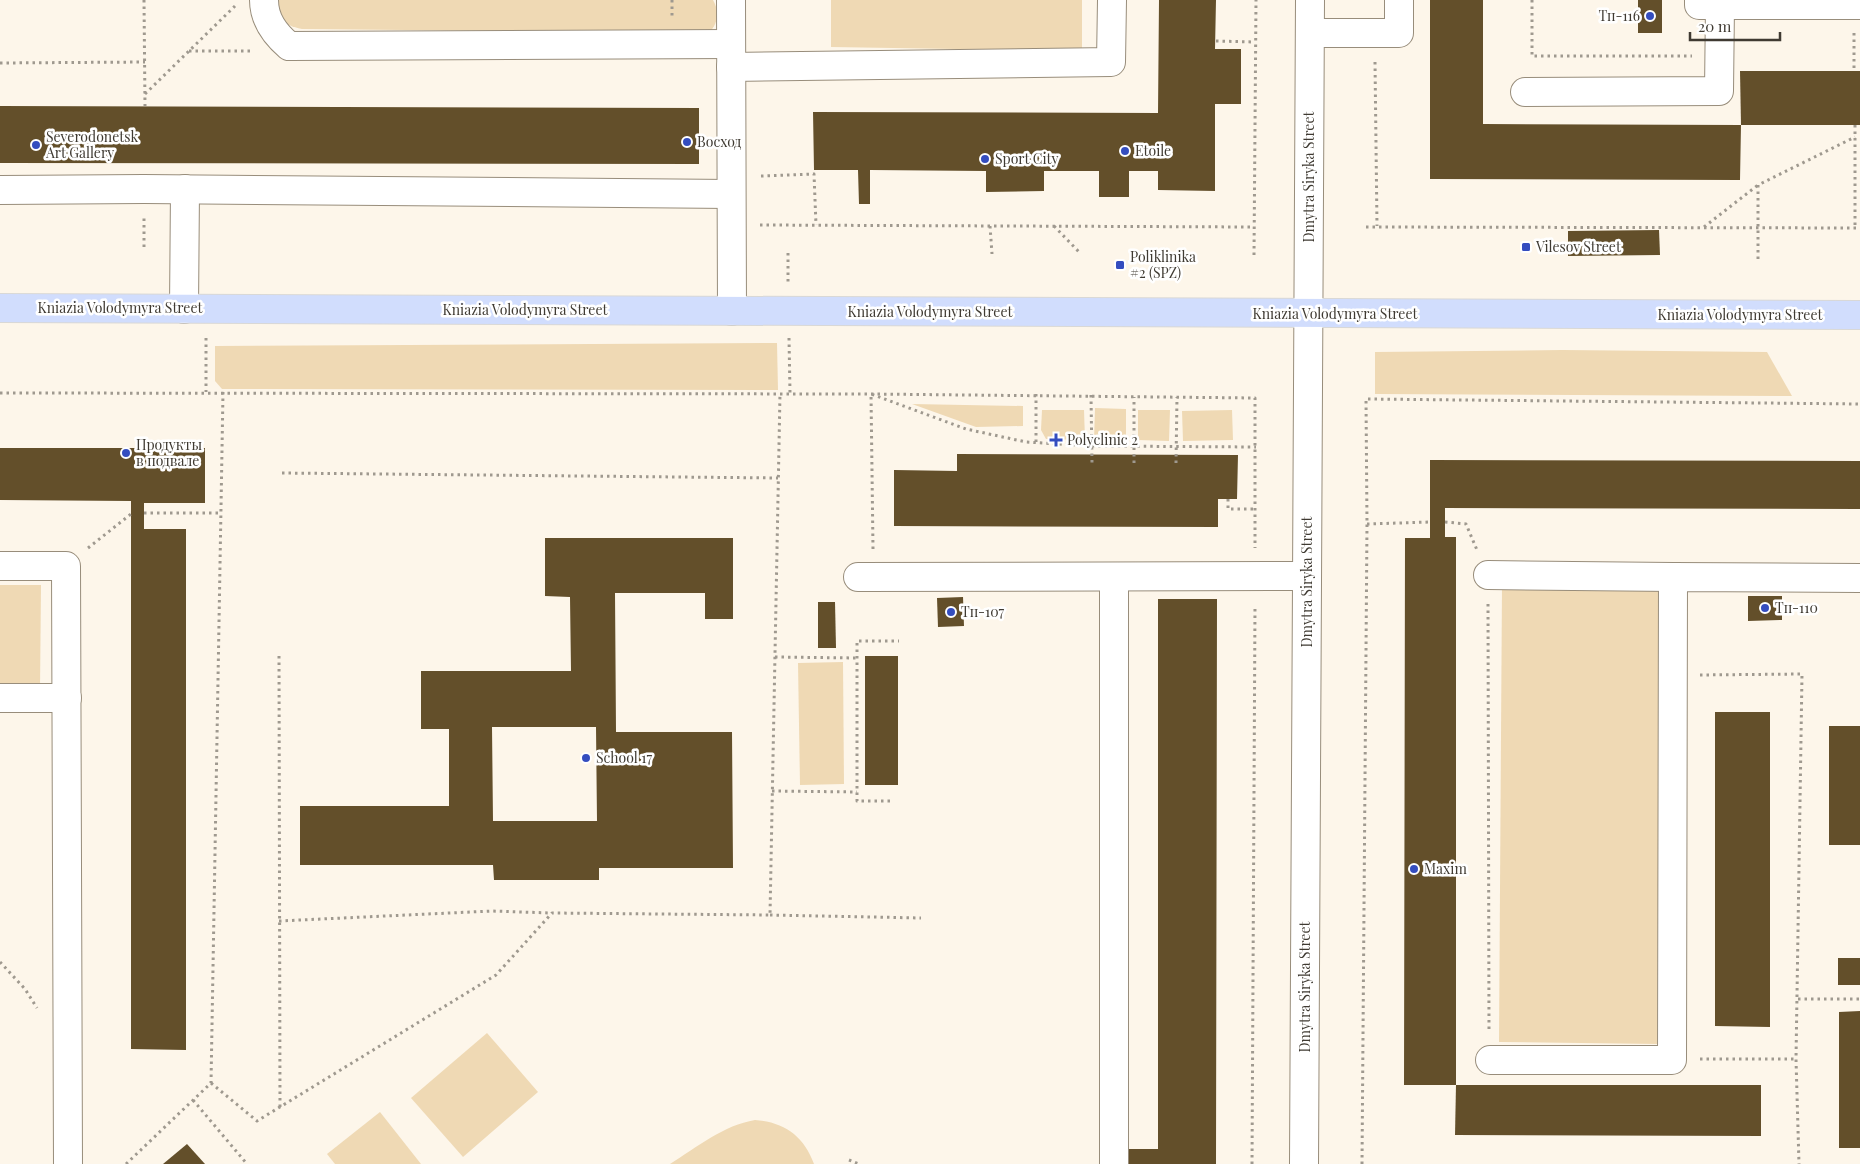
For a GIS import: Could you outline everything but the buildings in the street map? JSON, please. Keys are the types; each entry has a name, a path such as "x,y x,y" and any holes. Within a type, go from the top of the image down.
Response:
{"main road":[{"name":"Kniazia Volodymyra Street","path":"0,308 1860,315"}],"street":[{"path":"264,0 264,9 275,34 289,46 1111,62 1112,0"},
{"path":"731,0 732,311"},
{"name":"Dmytra Siryka Street","path":"1304,1164 1310,0"},
{"path":"1310,33 1400,33 1400,0"},
{"path":"1526,92 1719,91 1709,3 1857,5"},
{"path":"0,190 731,185"},
{"path":"184,308 185,190"},
{"path":"0,566 66,566 68,1164"},
{"path":"1488,575 1860,578"},
{"path":"866,577 1307,576"},
{"path":"1114,577 1114,1164"},
{"path":"1490,1060 1672,1060 1673,577"},
{"path":"0,698 67,698"}],"path":[{"path":"144,0 145,106"},
{"path":"145,94 241,0"},
{"path":"1254,256 1256,0"},
{"path":"1532,0 1532,56 1698,56"},
{"path":"1854,71 1857,5"},
{"path":"1374,33 1377,226"},
{"path":"1216,41 1255,42"},
{"path":"0,63 145,62"},
{"path":"1366,226 1858,228 1855,125"},
{"path":"1703,228 1758,185 1855,136"},
{"path":"731,185 814,174 816,225"},
{"path":"1758,185 1758,259"},
{"path":"732,225 1254,227"},
{"path":"990,226 992,254"},
{"path":"1053,226 1081,254"},
{"path":"0,392 1036,394 1255,398 1252,1164"},
{"path":"126,1164 211,1083 223,392"},
{"path":"770,915 780,394"},
{"path":"871,394 966,429 1036,443 1092,446 1256,447"},
{"path":"866,577 871,394"},
{"path":"1036,394 1036,443"},
{"path":"1091,396 1092,463"},
{"path":"1134,397 1134,463"},
{"path":"1176,463 1177,397"},
{"path":"1362,1164 1367,524 1366,399 1860,404"},
{"path":"282,473 778,478"},
{"path":"1228,499 1228,509 1255,509"},
{"path":"144,513 220,513"},
{"path":"66,566 131,514"},
{"path":"1367,524 1430,522"},
{"path":"1445,522 1466,524 1488,575 1490,1060"},
{"path":"890,801 857,801 857,641 899,641"},
{"path":"279,656 280,1107"},
{"path":"775,657 857,658"},
{"path":"1673,676 1802,674 1796,1059 1799,1164"},
{"path":"772,792 857,792"},
{"path":"280,920 492,911 921,918"},
{"path":"211,1083 258,1121 496,975 552,913"},
{"path":"0,962 25,989 37,1009 67,1039"},
{"path":"1798,999 1860,999"},
{"path":"1672,1060 1796,1059"},
{"path":"193,1100 247,1164"},
{"path":"849,1160 859,1164"}],"shaded area":[{"path":"271,0 713,0 717,9 717,17 709,33 302,29 285,23 276,12"},
{"path":"831,0 1082,0 1082,51 831,47"},
{"path":"777,343 778,390 222,389 215,381 215,346"},
{"path":"1562,350 1767,352 1792,396 1375,394 1375,352"},
{"path":"912,404 1023,406 1023,426 976,427"},
{"path":"1095,408 1126,409 1126,441 1094,440"},
{"path":"1042,410 1084,410 1085,440 1046,439 1041,430"},
{"path":"1138,410 1170,410 1169,441 1138,440"},
{"path":"1232,410 1233,440 1183,441 1182,411"},
{"path":"0,585 41,585 40,689 0,689"},
{"path":"1502,585 1660,586 1657,1044 1499,1042"},
{"path":"843,662 844,784 800,785 798,663"},
{"path":"487,1033 538,1092 463,1157 411,1098"},
{"path":"380,1112 421,1164 335,1164 327,1154"},
{"path":"755,1120 775,1124 792,1132 805,1146 814,1164 670,1164 722,1132"}],"place":[{"name":"Тп-116","path":"1650,16"},
{"name":"Восход","path":"687,142"},
{"name":"Severodonetsk Art Gallery","path":"36,145"},
{"name":"Etoile","path":"1125,151"},
{"name":"Sport City","path":"985,159"},
{"name":"Vilesov Street","path":"1526,247"},
{"name":"Poliklinika #2 (SPZ)","path":"1120,265"},
{"name":"Polyclinic 2","path":"1056,440"},
{"name":"Продукты в подвале","path":"126,453"},
{"name":"Тп-110","path":"1765,608"},
{"name":"Тп-107","path":"951,612"},
{"name":"School 17","path":"586,758"},
{"name":"Maxim","path":"1414,869"}]}
